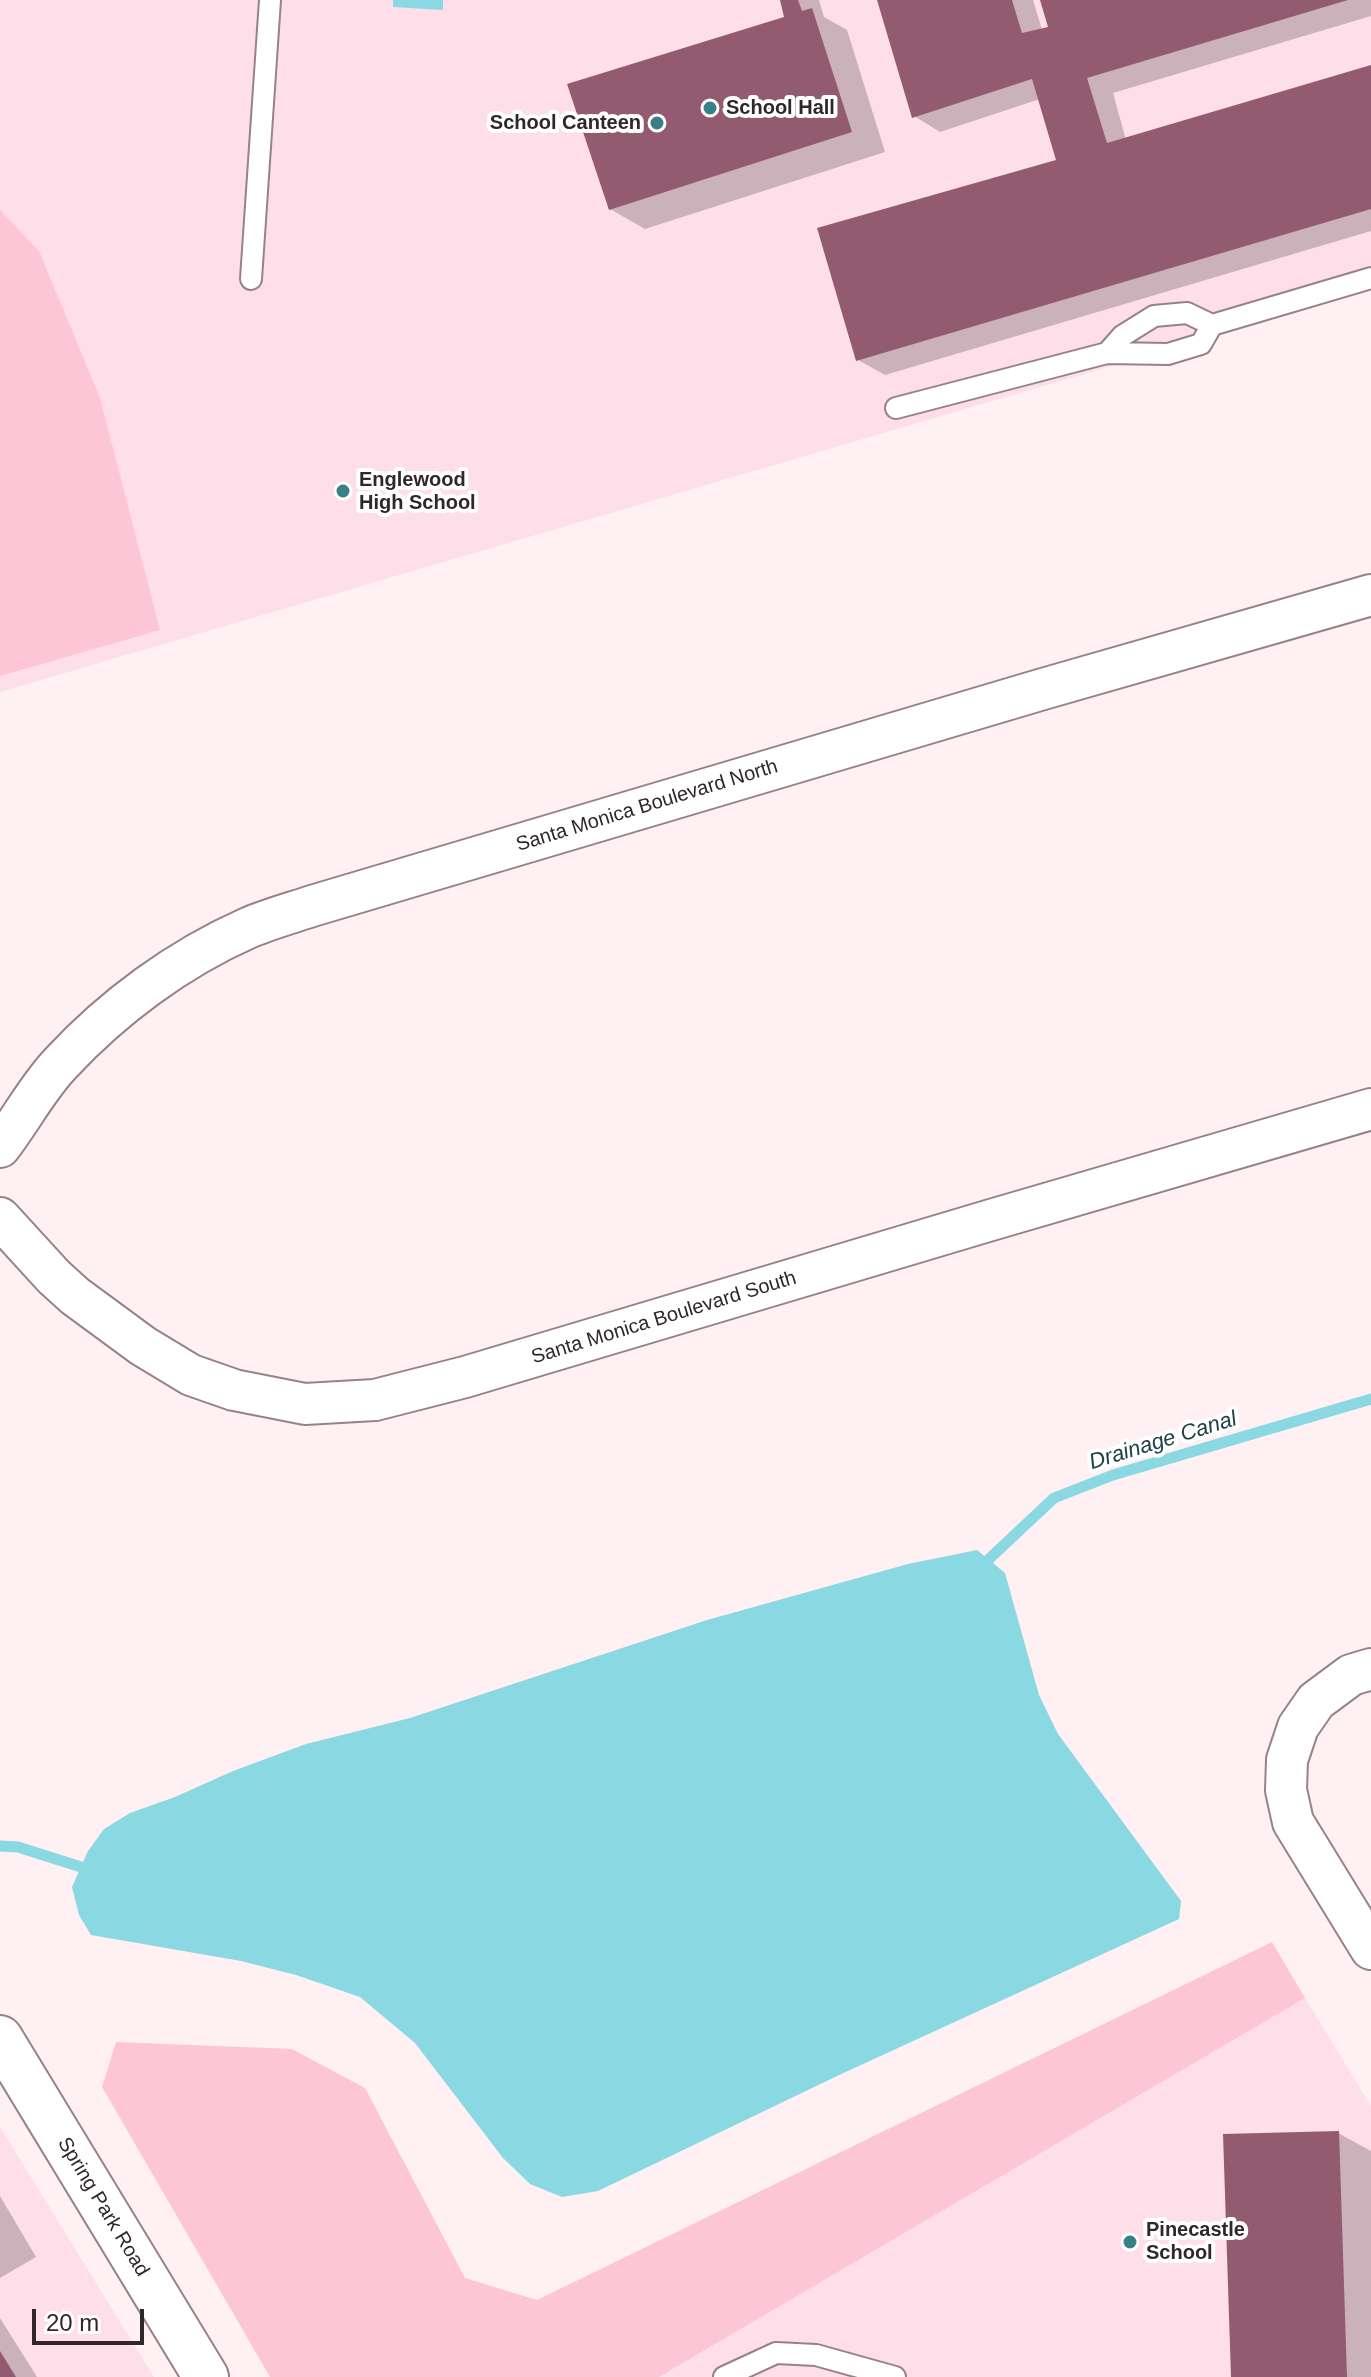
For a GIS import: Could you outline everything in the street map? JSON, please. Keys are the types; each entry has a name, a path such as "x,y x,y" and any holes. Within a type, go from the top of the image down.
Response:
{"main road":[{"name":"Spring Park Road","path":"0,2038 206,2377"}],"street":[{"name":"Santa Monica Boulevard North","path":"0,1147 60,1063 109,1017 174,967 249,928 388,883 1028,693 1371,595"},
{"name":"Santa Monica Boulevard South","path":"0,1218 75,1296 143,1346 191,1375 234,1390 305,1404 375,1400 480,1373 1371,1109"},
{"path":"1371,1669 1351,1675 1316,1701 1298,1727 1287,1760 1286,1790 1293,1822 1371,1949"}],"lane":[{"path":"251,279 270,0"},
{"path":"1107,353 1122,336 1154,316 1187,313 1212,325 1371,278"},
{"path":"896,408 1107,353 1168,354 1201,344 1212,325"},
{"path":"724,2377 776,2353 816,2355 895,2377"}],"shaded area":[{"name":"Englewood High School","path":"0,0 1371,0 1371,290 0,692"},
{"path":"0,210 39,251 100,398 160,630 0,676"},
{"path":"1272,1942 1305,1998 659,2377 270,2377 102,2087 116,2042 292,2049 365,2088 465,2278 537,2300"},
{"name":"Pinecastle School","path":"1305,1998 1371,2106 1371,2377 659,2377"},
{"path":"0,2127 154,2377 0,2377"}],"water":[{"path":"393,0 443,0 443,10 393,7"},
{"path":"977,1550 1005,1573 1039,1695 1058,1734 1181,1901 1179,1919 837,2076 598,2191 562,2197 530,2184 503,2158 415,2043 360,1997 296,1975 241,1961 91,1935 79,1915 72,1887 88,1851 104,1829 130,1813 233,1771 306,1744 410,1718 707,1620 908,1564"}],"building":[{"name":"School Hall","path":"780,0 798,0 802,11 812,8 852,132 609,210 567,84 784,17"},
{"path":"877,0 1012,0 1022,33 1048,27 1040,0 1348,0 1087,78 1107,143 1371,65 1371,209 856,361 817,228 1056,160 1032,79 912,118"},
{"path":"1339,2131 1347,2377 1231,2377 1223,2134"},
{"path":"0,2351 16,2377 0,2377"}],"waterway":[{"name":"Drainage Canal","path":"989,1559 1054,1498 1113,1475 1371,1399"},
{"name":"Drainage Canal","path":"0,1846 18,1847 81,1867"}],"place":[{"name":"School Hall","path":"710,108"},
{"name":"School Canteen","path":"657,123"},
{"name":"Englewood High School","path":"343,491"},
{"name":"Pinecastle School","path":"1130,2242"}]}
